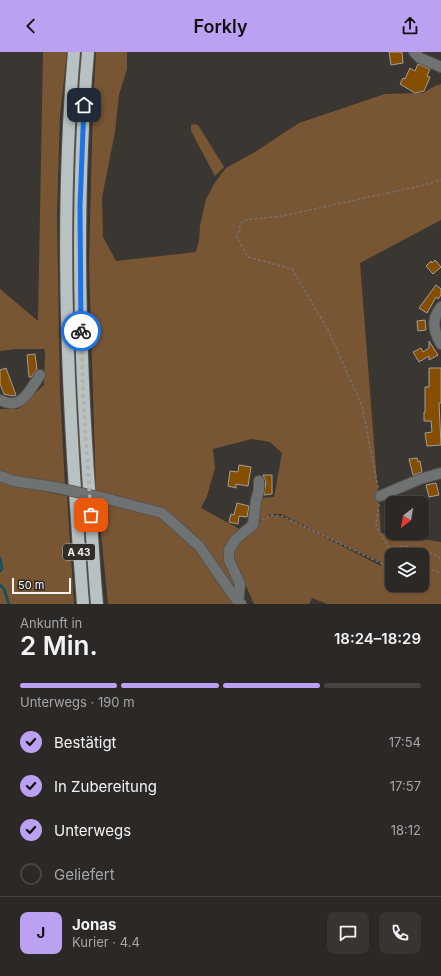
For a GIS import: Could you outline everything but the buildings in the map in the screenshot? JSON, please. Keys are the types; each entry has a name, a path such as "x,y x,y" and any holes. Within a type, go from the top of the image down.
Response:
{"highway":[{"name":"A 43","path":"74,52 67,171 66,268 73,463 83,604"},
{"name":"A 43","path":"88,52 81,163 80,306 84,424 94,570 99,604"}],"street":[{"path":"414,52 420,58 441,67"},
{"path":"441,307 433,322 436,336 441,344"},
{"path":"0,400 10,403 19,402 26,395 40,375"},
{"path":"380,496 420,479 441,473"},
{"path":"0,476 14,482 54,487 162,513 200,546 239,603"},
{"path":"239,603 240,584 229,560 229,550 236,539 253,525 256,500 259,490 259,481"}],"path":[{"path":"412,548 406,546 390,548 376,526 380,496 362,406 327,328 292,269 248,257 237,237 241,223 246,220 282,216 420,186 441,180"},
{"path":"253,525 272,515 282,516 385,564"},
{"path":"429,553 438,556 441,561"},
{"path":"429,569 441,573"}],"shaded area":[{"path":"43,52 67,52 60,116 57,213 60,391 65,487 0,473 0,409 18,409 44,385 44,349 16,349 0,351 0,289 38,321"},
{"path":"96,52 127,52 127,69 119,95 115,132 102,198 103,237 116,261 196,252 206,199 216,181 226,168 255,152 299,123 385,94 423,93 441,84 441,220 360,263 381,533 385,534 385,540 428,540 441,542 441,604 327,604 312,598 309,604 254,604 230,550 249,530 260,521 271,516 293,521 381,566 381,562 324,536 282,514 271,514 254,524 259,498 274,497 282,453 270,442 252,439 213,449 215,468 207,496 201,508 243,531 228,549 239,585 237,597 164,512 96,493 89,263 93,104"},
{"path":"191,125 198,125 224,167 215,176 191,131"},
{"path":"0,478 28,488 67,496 74,604 0,604"},
{"path":"98,503 162,514 198,547 238,604 108,604"}],"waterway":[{"path":"0,558 2,569 0,571"},
{"path":"0,585 4,589 9,604"}],"way so far":[{"path":"81,331 84,413 91,515"}],"route":[{"path":"81,331 80,206 84,105"}]}
